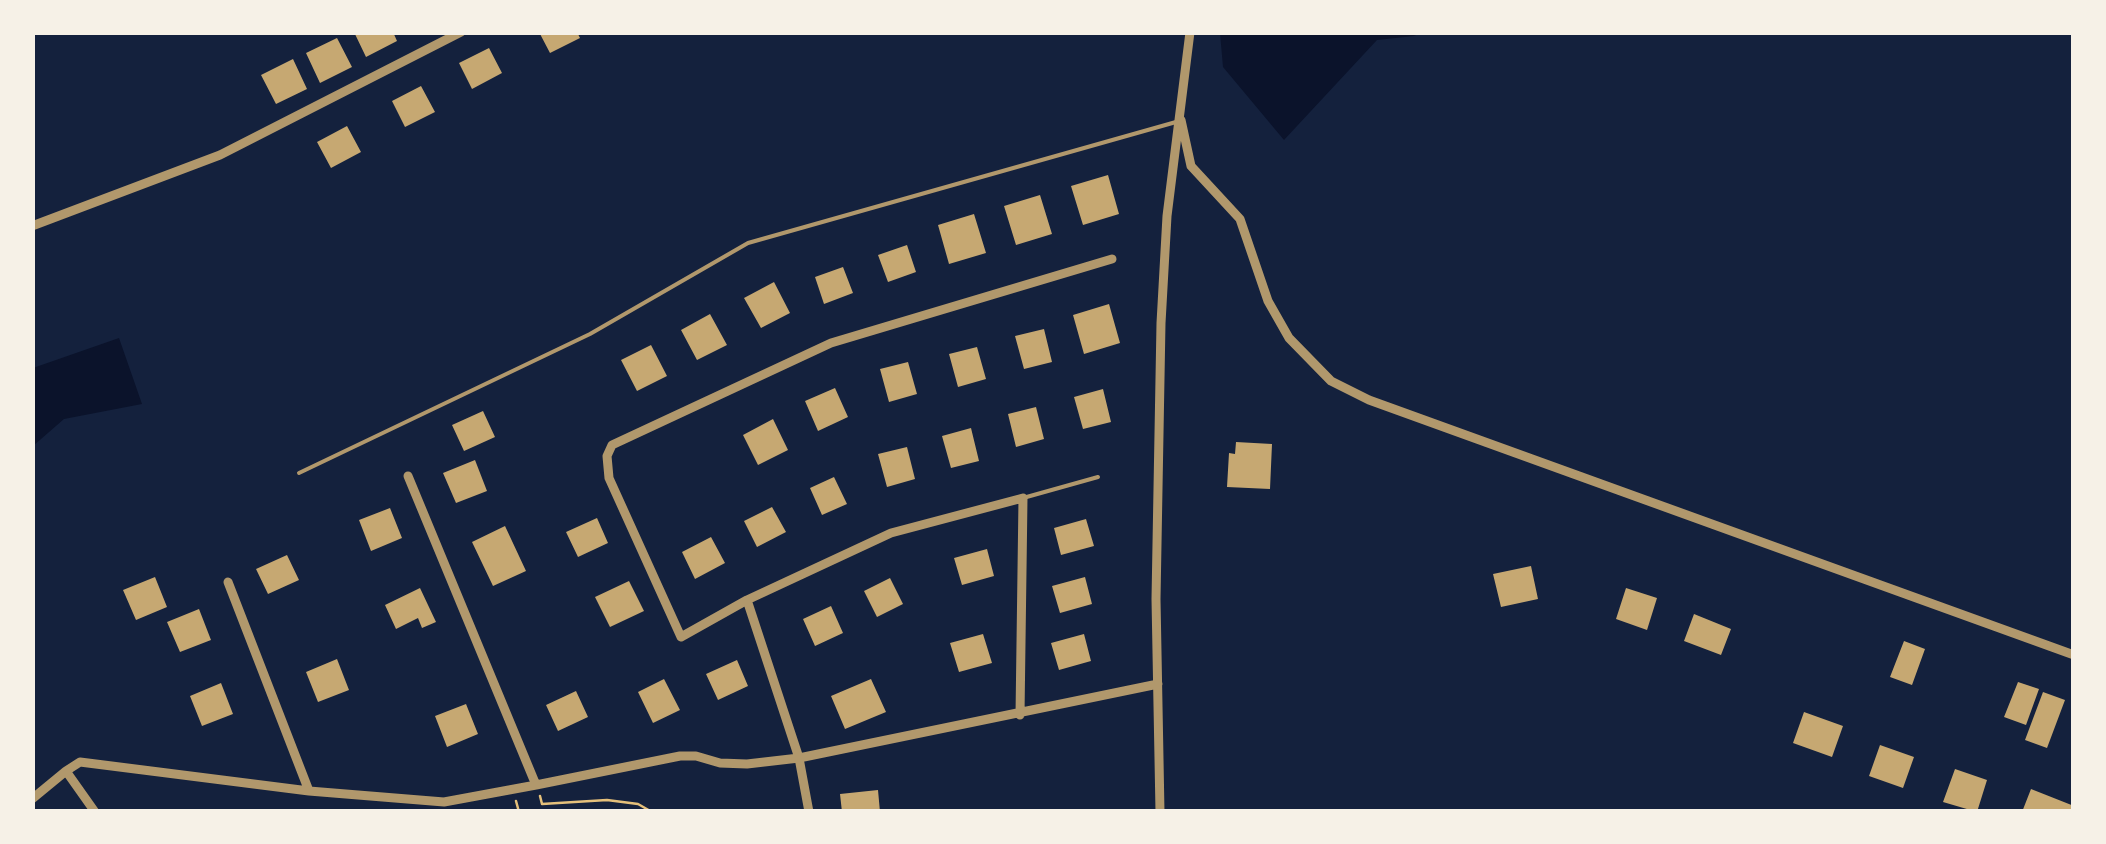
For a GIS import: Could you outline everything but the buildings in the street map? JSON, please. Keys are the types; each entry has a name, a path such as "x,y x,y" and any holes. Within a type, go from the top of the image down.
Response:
{"street":[{"path":"32,226 220,155 461,32"},
{"path":"1160,812 1156,599 1161,323 1167,216 1190,32"},
{"path":"1182,120 1191,166 1240,218 1268,301 1289,338 1331,381 1369,400 2074,655"},
{"path":"1020,715 1023,498 891,533 747,600 681,637 609,478 607,456 612,445 831,343 1112,260"},
{"path":"408,476 536,785"},
{"path":"228,582 310,791"},
{"path":"747,600 799,758 809,812"},
{"path":"32,798 80,762 310,791 444,802 680,756 746,764 799,758 1158,684"},
{"path":"66,771 95,812"}],"lane":[{"path":"299,473 590,334 748,243 1182,120"},
{"path":"1023,498 1098,477"}],"path":[{"path":"536,785 542,812"},
{"path":"542,804 606,800 638,804 652,812"}],"water":[{"path":"1220,32 1420,33 1377,40 1284,140 1223,67"},
{"path":"119,338 142,404 64,419 33,446 33,368"}]}
